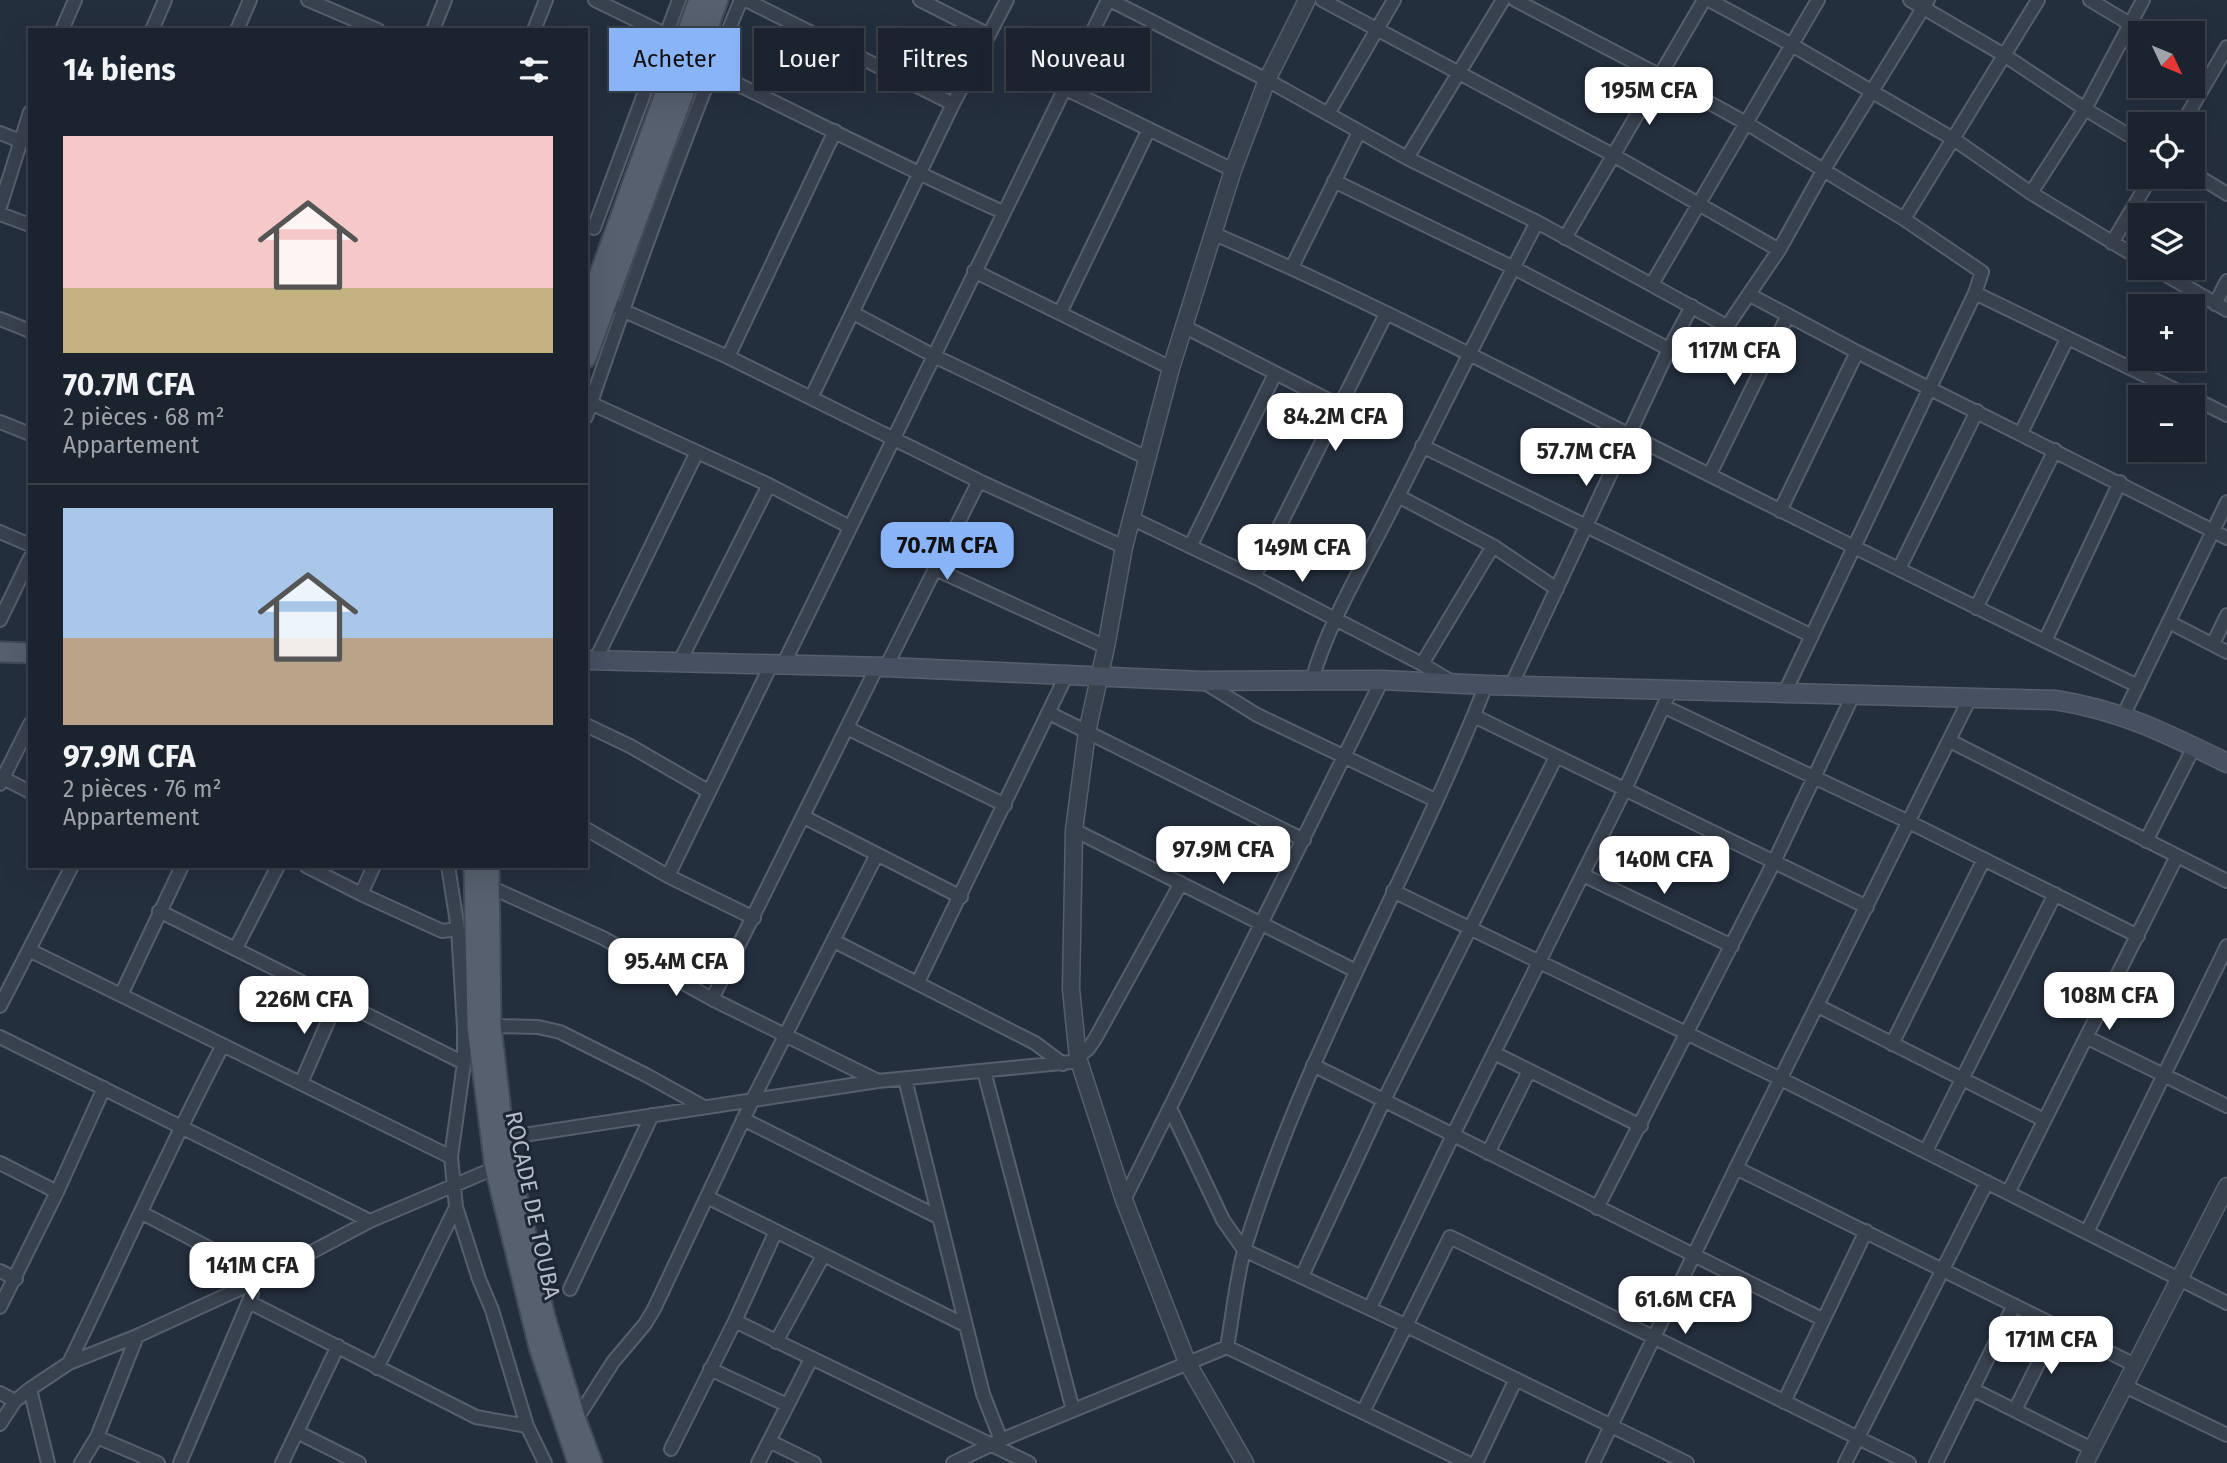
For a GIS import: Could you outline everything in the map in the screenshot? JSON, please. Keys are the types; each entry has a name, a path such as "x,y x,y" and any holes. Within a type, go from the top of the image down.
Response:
{"main road":[{"path":"681,28 699,0"},
{"path":"712,28 718,0"},
{"path":"588,306 613,236 658,91"},
{"path":"588,354 615,305 634,232 693,91"},
{"path":"2,656 28,653"},
{"path":"591,661 881,667 1201,681 1382,680 1511,686 1668,698 1785,692 2055,700 2087,705 2152,726 2227,763"},
{"name":"ROCADE DE TOUBA","path":"474,868 478,1027 495,1168 539,1348 578,1463"},
{"name":"ROCADE DE TOUBA","path":"489,876 478,1027 545,1317 592,1463"}],"street":[{"path":"63,28 75,0"},
{"path":"153,28 165,0"},
{"path":"238,28 250,0"},
{"path":"308,0 343,6 375,28"},
{"path":"434,28 445,0"},
{"path":"535,28 546,0"},
{"path":"595,0 653,28"},
{"path":"675,28 679,0"},
{"path":"726,28 743,0 953,104"},
{"path":"920,0 975,28"},
{"path":"992,29 1007,0"},
{"path":"1095,28 1109,0 1267,79 1407,158 1537,222 1728,325 1779,250 1925,4"},
{"path":"1245,1463 1187,1362 1071,1061 1074,830 1087,732 1124,547 1171,368 1233,170 1267,79 1307,0"},
{"path":"1322,0 1613,155 1779,250"},
{"path":"1328,114 1394,0"},
{"path":"1407,158 1503,0"},
{"path":"1515,0 1746,123 1904,219 1982,272 1975,293 1785,692"},
{"path":"1565,238 1707,0 1793,45 1955,140 2031,193 2128,253"},
{"path":"1652,284 1818,0"},
{"path":"1910,0 1925,4 2128,135"},
{"path":"1904,219 1955,140 2038,0"},
{"path":"2090,0 2128,23"},
{"path":"2132,21 2143,0"},
{"path":"2031,193 2085,109 2128,28"},
{"path":"2189,112 2227,47"},
{"path":"740,85 920,175 1003,212"},
{"path":"613,236 590,226 650,91"},
{"path":"811,398 960,91"},
{"path":"668,876 708,791 894,441 1063,91"},
{"path":"1070,91 1233,170"},
{"path":"0,207 28,118"},
{"path":"1060,313 1149,129"},
{"path":"728,357 835,131"},
{"path":"1292,267 1359,132"},
{"path":"0,133 20,141"},
{"path":"2205,180 2227,194"},
{"path":"1334,181 1514,268 1669,349"},
{"path":"2112,243 2144,189"},
{"path":"0,214 28,224"},
{"path":"1312,680 1336,621 1537,222"},
{"path":"1212,233 1292,267 1854,548 2138,686"},
{"path":"974,271 1171,368"},
{"path":"2175,280 2221,307 2227,281"},
{"path":"1975,293 2164,385"},
{"path":"1750,295 1857,352 2227,538"},
{"path":"850,527 769,485 589,402 615,305 728,357 894,441 1124,547"},
{"path":"1511,686 1669,349 1692,306"},
{"path":"853,313 934,356 1147,458"},
{"path":"1254,577 1386,314"},
{"path":"1710,474 1788,315"},
{"path":"0,319 28,330"},
{"path":"1183,326 1340,406"},
{"path":"2021,433 2067,339"},
{"path":"1780,511 1857,352"},
{"path":"1191,545 1275,374"},
{"path":"2205,405 2227,415"},
{"path":"1899,569 1977,411"},
{"path":"0,422 28,433"},
{"path":"1422,446 1812,636"},
{"path":"1976,608 2055,450"},
{"path":"591,661 697,452"},
{"path":"712,999 847,728 935,569 979,481"},
{"path":"2045,641 2120,482"},
{"path":"680,661 769,485"},
{"path":"1398,496 1493,546 1557,589"},
{"path":"2123,716 2227,502"},
{"path":"1131,518 1254,577 1456,684"},
{"path":"0,532 28,544"},
{"path":"1422,664 1493,546"},
{"path":"0,620 28,562"},
{"path":"935,569 1106,647"},
{"path":"2213,644 2227,615"},
{"path":"2169,622 2227,652"},
{"path":"918,982 1066,676"},
{"path":"1124,1199 1382,680"},
{"path":"1201,681 1257,715 1435,800"},
{"path":"1227,1346 1244,1250 1275,1160 1313,1065 1486,685"},
{"path":"1597,1208 1774,862 1854,693"},
{"path":"1593,1463 1736,1168 1971,696"},
{"path":"1370,1308 1452,1135 1540,962 1668,698 1815,777 2138,936"},
{"path":"1049,713 1304,840"},
{"path":"1474,716 1867,907"},
{"path":"588,726 630,746 708,791"},
{"path":"28,728 1,781 28,791"},
{"path":"847,728 1005,805"},
{"path":"1950,741 2227,881"},
{"path":"2146,841 2194,747"},
{"path":"1302,1276 1384,1100 1556,757"},
{"path":"804,817 961,897"},
{"path":"588,830 668,876 754,918"},
{"path":"1074,830 1356,971"},
{"path":"576,1420 613,1362 645,1324 743,1119 877,855"},
{"path":"2008,1193 2177,856"},
{"path":"1892,1044 1983,859"},
{"path":"0,1006 71,868"},
{"path":"121,995 180,868"},
{"path":"236,948 277,868"},
{"path":"310,868 442,931 458,929"},
{"path":"361,894 373,868"},
{"path":"448,868 478,1027 464,1063 451,1157 456,1207 492,1310 527,1426 545,1463"},
{"path":"1583,875 1732,946"},
{"path":"489,876 712,999 878,1081"},
{"path":"504,1138 878,1081 1071,1061 1095,1039 1181,883"},
{"path":"1393,891 1782,1079 2227,1303"},
{"path":"1926,1151 2055,894"},
{"path":"159,911 464,1063"},
{"path":"834,941 1071,1061"},
{"path":"2087,1232 2227,946"},
{"path":"29,950 451,1157"},
{"path":"301,1083 337,1001"},
{"path":"1818,1006 2044,1120"},
{"path":"478,1027 538,1027 560,1032 704,1107"},
{"path":"0,1037 370,1221"},
{"path":"2088,1038 2227,1106"},
{"path":"69,1363 142,1213 180,1126 223,1045"},
{"path":"1494,1053 1641,1126"},
{"path":"1313,1065 1822,1319"},
{"path":"984,1071 1073,1410"},
{"path":"1488,1153 1529,1071"},
{"path":"905,1079 996,1442"},
{"path":"0,1307 16,1279 104,1088"},
{"path":"1170,1108 1223,1220 1244,1250 1370,1308 1687,1463"},
{"path":"570,1289 652,1115"},
{"path":"743,1119 938,1217"},
{"path":"0,1163 57,1192"},
{"path":"0,1424 15,1401 69,1363 137,1336 261,1279 370,1221 495,1168"},
{"path":"1736,1168 2135,1365"},
{"path":"1845,1463 1987,1182"},
{"path":"1972,1389 2015,1410 2089,1456 2227,1186"},
{"path":"707,1197 965,1325"},
{"path":"377,1368 456,1207"},
{"path":"142,1213 261,1279"},
{"path":"671,1449 736,1321 776,1231"},
{"path":"1784,1402 1866,1231"},
{"path":"1363,1412 1450,1237 1909,1463"},
{"path":"776,1342 824,1256"},
{"path":"0,1270 16,1279"},
{"path":"180,1463 261,1279"},
{"path":"249,1302 476,1417 527,1426"},
{"path":"1936,1463 2014,1305"},
{"path":"736,1321 811,1359 996,1442 1029,1463"},
{"path":"2015,1410 2057,1326"},
{"path":"81,1463 97,1437 137,1336"},
{"path":"282,1463 338,1346"},
{"path":"953,1463 973,1459 996,1442 1227,1346 1468,1463"},
{"path":"758,1463 811,1359"},
{"path":"710,1369 787,1405"},
{"path":"1476,1463 1516,1379"},
{"path":"2125,1387 2227,1435"},
{"path":"30,1389 48,1463"},
{"path":"0,1393 15,1401"},
{"path":"297,1432 359,1463"},
{"path":"97,1437 158,1463"},
{"path":"769,1441 814,1463"}]}
